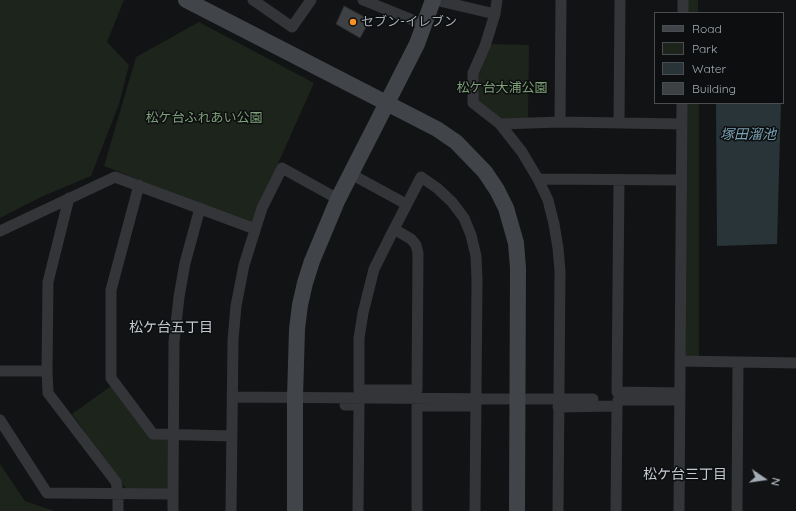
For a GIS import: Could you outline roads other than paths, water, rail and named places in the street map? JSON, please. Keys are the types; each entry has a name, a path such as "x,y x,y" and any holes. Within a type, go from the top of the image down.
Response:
{"street":[{"path":"186,0 437,129 456,142 467,152 485,172 497,190 506,208 511,223 516,243 518,268 517,511"},
{"path":"253,0 292,27 310,0"},
{"path":"363,0 425,25"},
{"path":"295,511 297,329 300,305 312,261 338,199 417,44 434,0 495,14"},
{"path":"497,0 495,14 485,46 474,73 473,103 500,124 522,152 538,178 548,200 554,224 560,271 558,511"},
{"path":"560,122 561,0"},
{"path":"619,123 620,0"},
{"path":"683,0 683,12"},
{"path":"679,511 682,104"},
{"path":"500,124 560,122 682,124"},
{"path":"231,511 233,340 236,306 244,265 262,208 282,168 338,199"},
{"path":"351,174 406,204"},
{"path":"0,231 115,177 255,229"},
{"path":"394,228 411,239 416,245 418,253 417,390 359,390 359,338 363,313 374,269 394,228 406,204 421,177 437,188 452,202 464,218 471,235 476,256 475,511"},
{"path":"538,178 681,180"},
{"path":"619,180 616,392 680,396"},
{"path":"139,185 111,290 111,378 153,434 174,436 232,436"},
{"path":"69,198 48,282 48,393 116,482 118,493 118,511"},
{"path":"173,511 174,342 185,262 200,208"},
{"path":"680,360 796,363"},
{"path":"737,511 738,362"},
{"path":"0,371 47,371"},
{"path":"558,403 680,396"},
{"path":"232,397 359,405 358,511"},
{"path":"417,511 417,406 508,399"},
{"path":"527,399 558,403 616,406 616,511"},
{"path":"295,402 475,402"},
{"path":"0,420 47,493 173,494"}],"water":[{"name":"塚田溜池","path":"716,104 781,104 777,244 717,246"}],"place":[{"name":"セブン-イレブン","path":"353,22"}],"district":[{"name":"松ケ台五丁目","path":"171,328"},
{"name":"松ケ台三丁目","path":"685,475"}],"park label":[{"name":"松ケ台大浦公園","path":"502,88"},
{"name":"松ケ台ふれあい公園","path":"204,118"}]}
